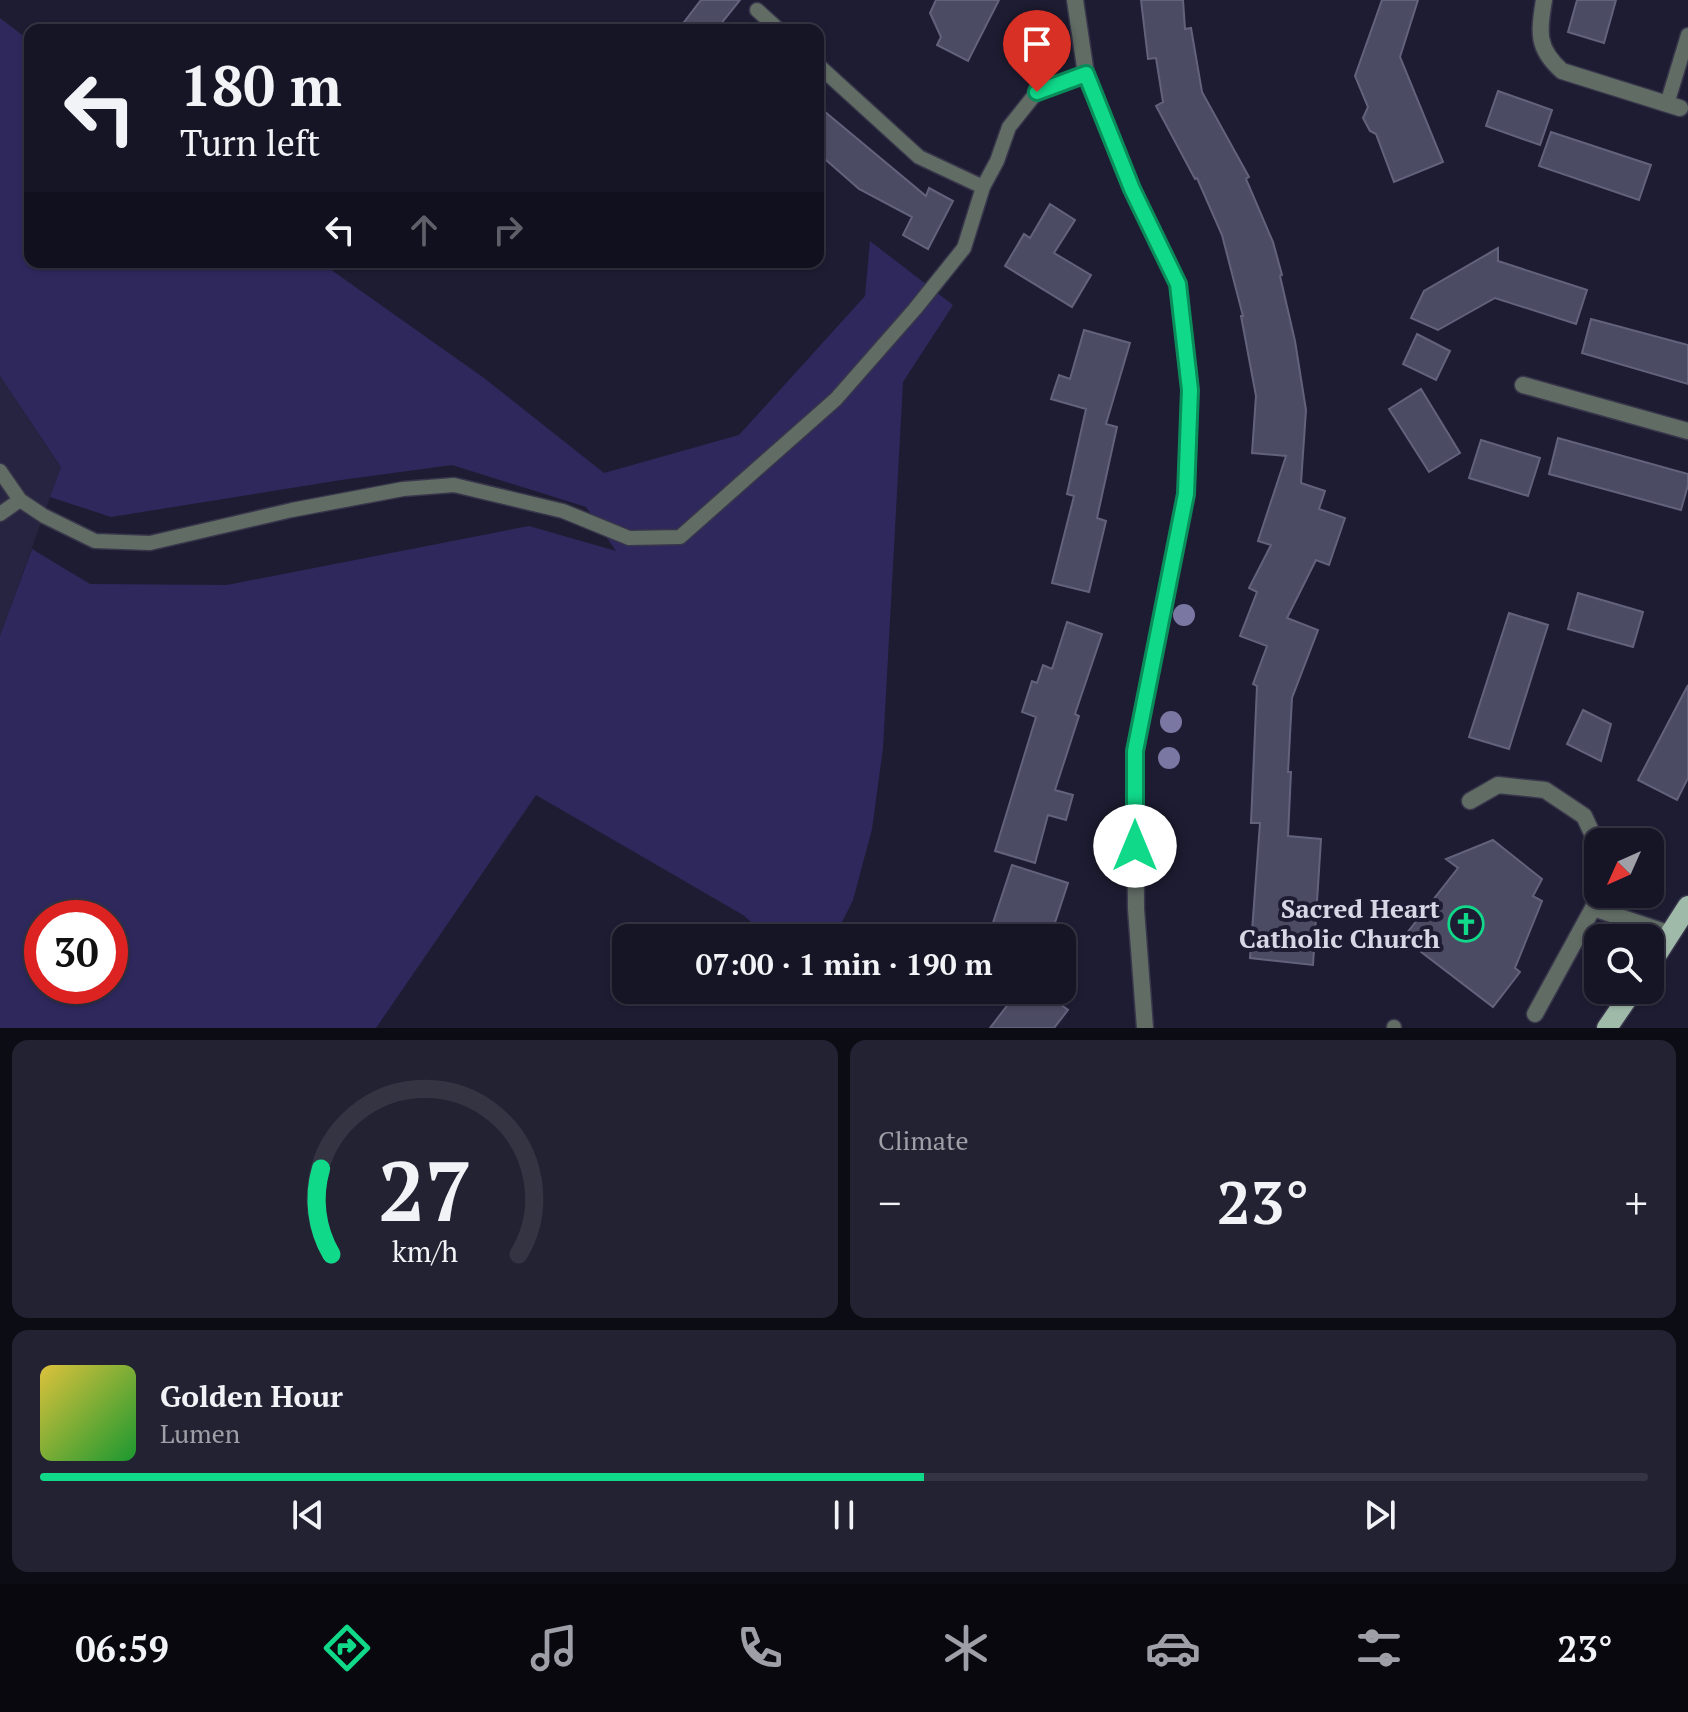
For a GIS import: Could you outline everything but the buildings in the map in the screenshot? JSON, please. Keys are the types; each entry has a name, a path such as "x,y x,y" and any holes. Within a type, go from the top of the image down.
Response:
{"main road":[{"path":"1664,944 1688,906"},
{"path":"1607,1028 1623,1004"}],"street":[{"path":"1075,0 1086,74 1132,189 1178,284 1190,390 1186,494 1135,751 1136,909 1145,1028"},
{"path":"1544,0 1539,32 1548,58 1562,71 1673,106"},
{"path":"1523,385 1688,431"},
{"path":"1470,801 1498,785 1545,790 1584,816 1590,828"},
{"path":"1535,1014 1592,908"},
{"path":"1612,908 1671,934"}],"lane":[{"path":"757,10 772,24"},
{"path":"1673,106 1688,35"},
{"path":"824,70 919,157 983,187"},
{"path":"0,471 20,500 44,516 95,541 150,543 389,491 454,485 563,511 629,538 680,537 836,399 915,309 964,248 983,187 997,161 1009,127 1037,92 1086,74"},
{"path":"0,514 20,500"}],"shaded area":[{"path":"0,18 24,36 24,268 328,268 484,378 604,473 739,435 865,296 870,241 953,305 903,382 883,748 872,829 853,900 841,924 754,924 536,795 376,1028 0,1028 0,636 32,549 90,584 227,585 529,526 616,551 586,507 452,465 111,517 50,497 61,467 0,376"},
{"path":"0,376 61,467 0,636"}],"place":[{"name":"Sacred Heart Catholic Church","path":"1466,924"}],"route":[{"path":"1037,92 1086,74 1132,189 1178,284 1190,390 1186,494 1135,751 1135,846"}]}
